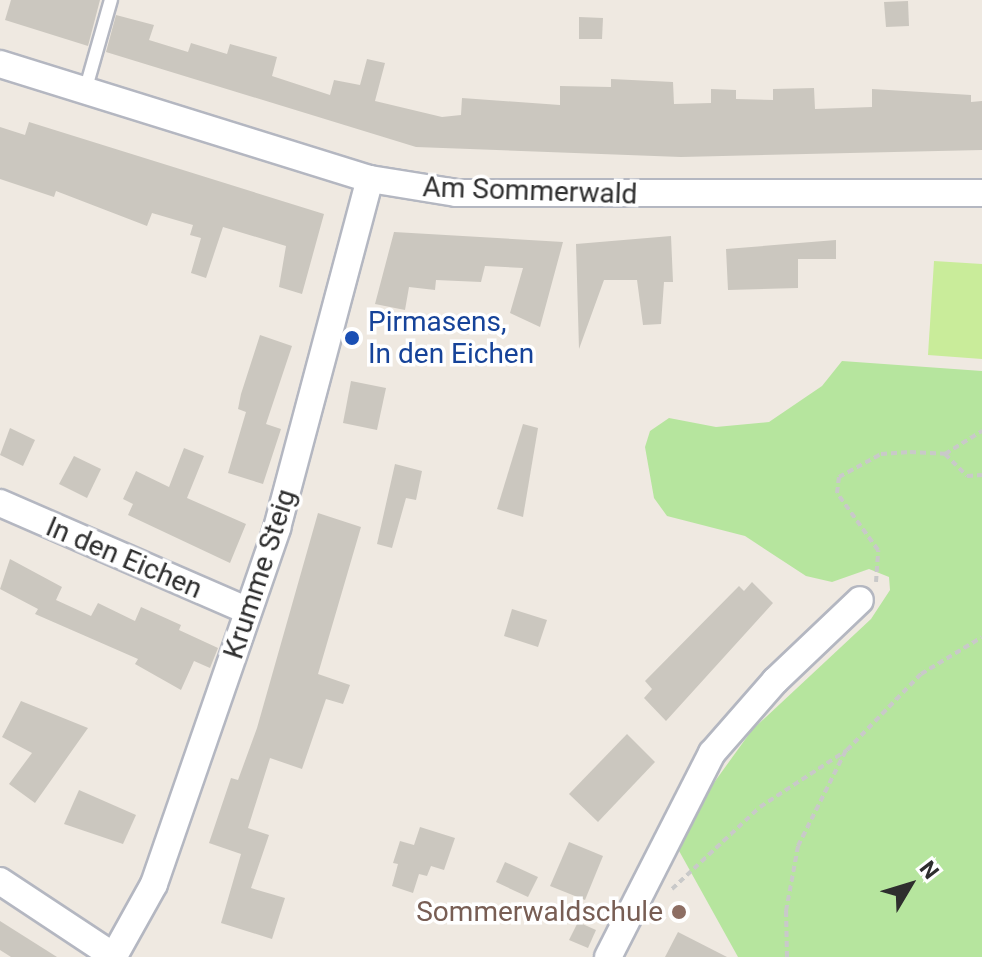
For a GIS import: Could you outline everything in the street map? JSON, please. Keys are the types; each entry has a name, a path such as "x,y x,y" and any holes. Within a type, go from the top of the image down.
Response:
{"street":[{"name":"Am Sommerwald","path":"0,64 370,179 510,196 982,193"},
{"name":"Krumme Steig","path":"114,956 154,884 248,611 304,439 370,179"},
{"name":"In den Eichen","path":"0,503 248,611"},
{"path":"608,957 712,753 775,681 860,600"},
{"path":"0,881 114,956"}],"lane":[{"path":"85,91 111,0"}],"path":[{"path":"860,600 880,571 878,550 837,493 839,477 881,454 945,454 982,431"},
{"path":"945,454 967,476 982,475"},
{"path":"634,903 663,898 760,807 847,750 921,674 982,637"},
{"path":"787,957 786,911 798,846 847,750"}],"green space":[{"path":"934,261 982,264 982,359 928,355"},
{"path":"842,361 982,371 982,957 738,957 678,849 713,784 752,730 871,619 890,590 889,577 869,569 832,582 806,576 745,536 667,516 654,498 645,447 650,431 669,418 716,427 769,422 822,386"}],"building":[{"path":"11,0 100,0 88,46 5,20"},
{"path":"908,1 909,26 886,27 884,2"},
{"path":"116,15 154,25 149,40 188,52 191,43 227,54 230,44 277,57 272,76 330,95 334,80 360,85 367,59 385,63 375,101 442,117 461,115 462,98 560,105 560,86 611,87 611,79 673,82 674,104 711,103 711,89 736,90 736,99 773,100 773,89 814,88 815,109 872,107 872,89 971,95 971,102 982,101 982,150 681,157 416,147 106,52"},
{"path":"579,17 603,18 602,39 579,39"},
{"path":"29,122 324,214 302,294 279,287 286,246 223,227 206,278 191,273 201,238 190,235 193,225 152,213 147,226 56,191 54,197 0,179 0,127 25,135"},
{"path":"394,232 563,242 540,327 510,313 523,268 485,266 481,282 436,280 435,290 409,287 405,310 375,304"},
{"path":"671,236 673,282 664,282 661,324 643,325 637,280 604,280 579,349 576,244"},
{"path":"836,240 836,259 798,259 798,288 728,290 726,249"},
{"path":"260,335 292,346 266,424 281,429 263,484 228,473 246,412 238,409 241,394"},
{"path":"351,381 386,388 377,430 343,423"},
{"path":"523,424 538,428 523,517 497,509"},
{"path":"10,428 35,440 23,466 0,455"},
{"path":"184,448 204,456 187,498 246,524 230,563 128,515 133,504 123,499 136,471 169,487"},
{"path":"74,456 101,469 87,498 59,484"},
{"path":"395,464 422,471 416,500 406,498 392,548 377,544"},
{"path":"318,513 361,527 318,674 350,685 343,704 326,699 302,769 270,758 248,828 269,835 251,888 285,898 272,939 221,923 241,854 209,843 231,778 238,780 257,728"},
{"path":"10,559 62,587 56,600 91,616 98,603 135,621 141,607 181,625 179,630 218,648 210,668 194,661 181,690 135,664 138,659 35,614 38,609 0,589"},
{"path":"752,582 773,603 666,721 644,698 652,689 645,681 739,586 744,591"},
{"path":"512,609 547,620 538,647 504,636"},
{"path":"21,701 88,728 35,803 9,784 32,753 2,737"},
{"path":"627,734 655,762 598,822 569,794"},
{"path":"79,790 136,815 123,844 64,824"},
{"path":"420,827 455,838 444,870 431,866 427,876 419,874 413,893 392,886 398,864 393,863 400,841 414,845"},
{"path":"569,842 603,856 585,900 550,886"},
{"path":"505,862 538,877 528,897 496,882"},
{"path":"0,921 57,957 11,957 0,950"},
{"path":"578,922 596,930 588,948 569,940"},
{"path":"678,932 727,957 665,957"}],"place":[{"name":"Pirmasens, In den Eichen","path":"352,338"},
{"name":"Sommerwaldschule","path":"679,912"}]}
